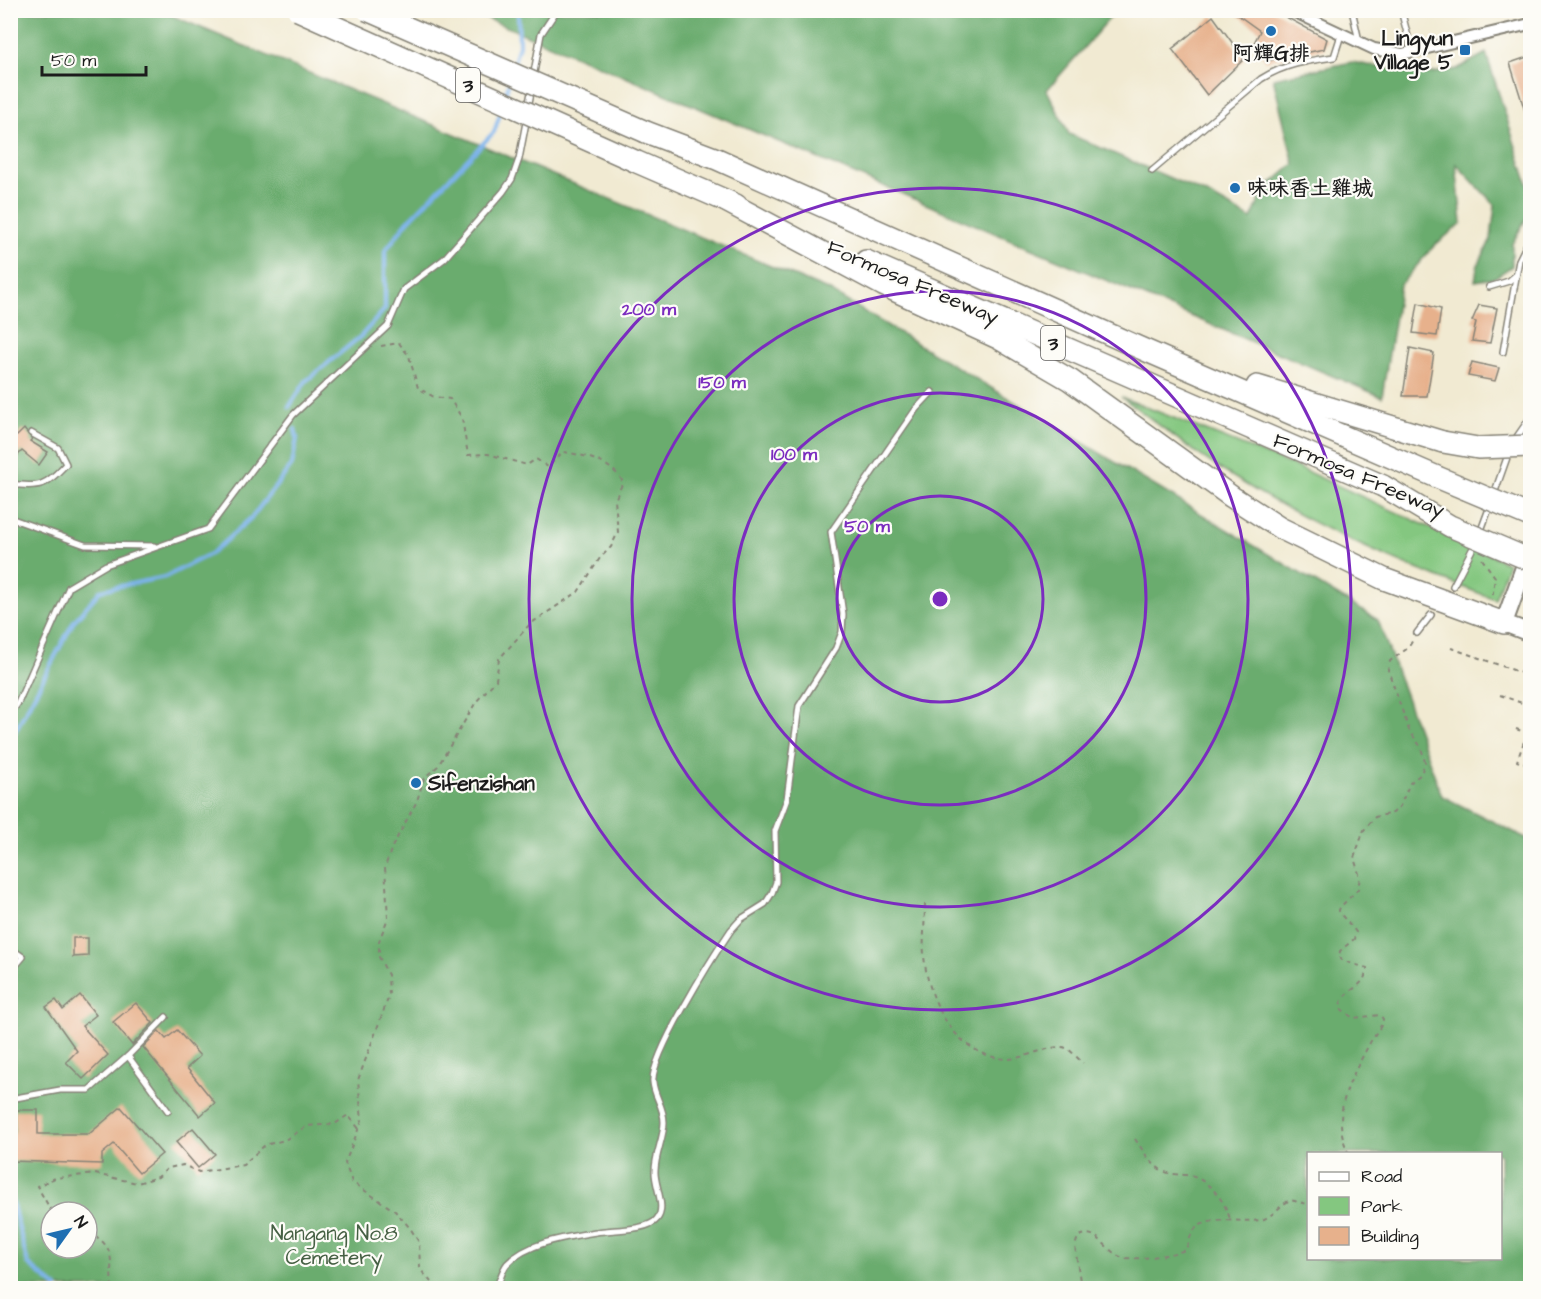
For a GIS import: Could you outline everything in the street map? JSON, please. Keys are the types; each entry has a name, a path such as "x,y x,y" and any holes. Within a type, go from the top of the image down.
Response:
{"highway":[{"name":"Formosa Freeway","path":"298,10 637,162 1530,549"},
{"name":"Formosa Freeway","path":"367,10 646,132 717,159 1140,348 1530,516"},
{"path":"724,200 883,285 998,338 1070,380 1232,497 1280,528 1375,575 1504,623"},
{"path":"1140,348 1384,426 1443,442 1478,448 1530,446"},
{"path":"1383,486 1449,526 1530,560"}],"main road":[{"path":"1530,549 1504,623 1530,633"}],"street":[{"path":"1291,10 1341,35 1381,51 1412,52 1530,23"}],"lane":[{"path":"10,714 18,703 69,587 106,565 208,529 292,415 388,326 404,289 460,243 512,179 519,159 541,34 557,10"},
{"path":"1352,10 1359,41"},
{"path":"1401,10 1412,52"},
{"path":"1528,10 1530,23"},
{"path":"1152,171 1261,79 1281,67 1297,62 1334,57 1341,35"},
{"path":"1503,352 1515,276 1519,260 1530,238"},
{"path":"1489,287 1509,281 1515,276"},
{"path":"496,1288 506,1265 520,1252 597,1231 647,1226 658,1219 661,1209 654,1170 664,1123 663,1110 653,1082 654,1071 673,1024 731,930 741,919 765,904 776,882 775,831 787,800 799,706 836,648 842,632 843,614 831,532 916,410 932,392"},
{"path":"1453,586 1473,552 1512,445 1530,418"},
{"path":"10,484 33,487 50,482 66,464 58,447 32,433"},
{"path":"10,518 85,545 159,546"},
{"path":"1417,633 1431,615"},
{"path":"10,948 23,957 10,972"},
{"path":"10,1100 60,1090 88,1090 128,1056 166,1017"},
{"path":"128,1056 168,1111"}],"path":[{"path":"372,343 382,346 399,343 409,356 418,388 434,397 450,399 462,418 468,455 488,454 527,465 537,459 549,467 563,452 583,455 617,471 623,482 615,500 618,532 611,547 600,558 578,592 530,624 499,659 496,680 476,702 438,766 424,778 417,801 392,847 386,867 388,918 379,949 382,966 390,983 389,996 358,1080 362,1120 360,1130 352,1142 345,1162 346,1171 352,1182 395,1211 410,1228 419,1242 420,1269 438,1288"},
{"path":"1473,552 1487,563 1495,577 1492,604 1504,623"},
{"path":"1348,1152 1340,1128 1340,1112 1352,1076 1383,1019 1380,1015 1353,1018 1340,1008 1340,1001 1366,977 1367,968 1343,961 1339,957 1340,951 1354,939 1356,932 1341,919 1339,912 1341,903 1358,889 1360,877 1354,858 1364,830 1375,817 1393,813 1400,806 1410,783 1420,774 1425,762 1421,747 1409,730 1388,670 1390,661 1408,648 1417,633"},
{"path":"1451,648 1530,676"},
{"path":"1500,695 1530,706"},
{"path":"1530,725 1529,734 1517,761 1530,766"},
{"path":"1516,729 1529,734"},
{"path":"925,904 925,964 934,998 961,1041 976,1052 1009,1059 1059,1047 1068,1048 1083,1063"},
{"path":"45,1200 37,1186 55,1178 95,1174 137,1183 158,1177 168,1168 183,1166 199,1172 243,1165 265,1145 285,1140 307,1126 335,1124 348,1115 360,1130"},
{"path":"1135,1139 1153,1164 1161,1170 1171,1175 1196,1177 1206,1184 1226,1204 1230,1219"},
{"path":"1081,1288 1075,1246 1078,1237 1084,1234 1092,1234 1122,1257 1171,1255 1185,1250 1192,1233 1198,1228 1230,1219 1253,1221 1264,1219 1290,1200 1307,1204"},
{"path":"99,1237 111,1250 112,1288"},
{"path":"304,1288 310,1283 327,1288"}],"green space":[{"name":"Nangang No.8 Cemetery","path":"10,11 161,11 830,291 1378,620 1442,796 1530,840 1530,1288 11,1288"},
{"path":"469,11 1116,11 1047,90 1069,134 1207,194 1251,219 1264,190 1294,164 1273,78 1352,62 1420,75 1457,69 1486,53 1530,191 1530,212 1512,244 1512,266 1494,278 1475,281 1477,267 1491,239 1495,205 1456,164 1462,223 1434,246 1400,285 1382,397"},
{"path":"1121,397 1297,467 1508,563 1495,599 1390,558 1290,510 1212,463"}],"building":[{"path":"1231,10 1273,10 1327,39 1324,49 1266,61 1254,43 1260,31"},
{"path":"1213,16 1244,59 1207,95 1172,49"},
{"path":"1530,56 1530,121 1528,121 1510,63"},
{"path":"1418,303 1441,309 1437,336 1413,333"},
{"path":"1479,305 1497,308 1490,343 1472,341 1476,322 1472,321"},
{"path":"1410,348 1434,353 1427,396 1403,396"},
{"path":"1472,362 1499,368 1495,381 1468,376"},
{"path":"10,429 17,436 24,429 32,439 30,441 48,452 39,465 22,451 16,457 10,451"},
{"path":"73,938 88,938 88,956 73,957"},
{"path":"80,995 96,1015 82,1026 108,1055 83,1079 66,1062 77,1051 46,1007 56,1000 63,1010"},
{"path":"136,1003 153,1023 132,1045 113,1022"},
{"path":"177,1030 200,1056 187,1068 215,1103 200,1116 143,1047 159,1031 166,1039"},
{"path":"121,1107 162,1154 139,1173 114,1144 102,1154 102,1164 10,1161 10,1133 15,1133 15,1110 38,1110 38,1134 89,1134"},
{"path":"193,1128 215,1154 198,1168 176,1142"}],"waterway":[{"path":"513,66 519,45 518,10"},
{"path":"505,95 510,79"},
{"path":"289,407 306,381 361,336 385,309 385,251 408,221 494,132 502,108"},
{"path":"10,762 14,733 74,621 101,590 165,577 212,553 252,517 292,465 297,438 295,429"},
{"path":"10,1194 28,1264 57,1288"}],"place":[{"name":"阿輝G排","path":"1271,31"},
{"name":"Lingyun Village 5","path":"1465,50"},
{"name":"味味香土雞城","path":"1235,188"},
{"name":"Sifenzishan","path":"416,783"}]}
